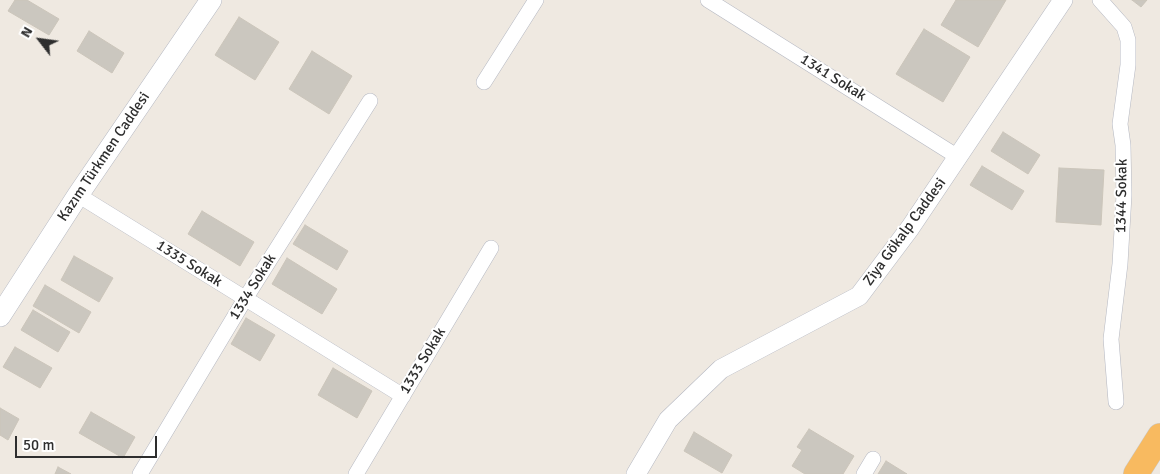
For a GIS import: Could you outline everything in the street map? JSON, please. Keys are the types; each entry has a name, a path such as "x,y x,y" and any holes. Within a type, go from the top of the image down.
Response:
{"highway":[{"path":"1136,474 1160,436"}],"main road":[{"name":"Kazım Türkmen Caddesi","path":"0,316 78,195 211,0"}],"street":[{"path":"484,82 536,0"},
{"name":"1341 Sokak","path":"708,0 958,156"},
{"name":"Ziya Gökalp Caddesi","path":"636,474 668,420 721,369 859,296 910,228 1062,0"},
{"name":"1344 Sokak","path":"1100,0 1124,27 1128,40 1128,65 1120,124 1123,144 1124,205 1120,264 1111,339 1116,402"},
{"name":"1334 Sokak","path":"140,474 245,299 370,101"},
{"name":"1335 Sokak","path":"78,195 403,396"},
{"name":"1333 Sokak","path":"356,474 491,248"},
{"path":"864,474 873,459"}],"building":[{"path":"15,0 27,0 59,19 49,35 8,11"},
{"path":"956,0 1006,0 978,47 941,25"},
{"path":"1132,0 1147,0 1141,7"},
{"path":"239,17 279,42 255,80 215,55"},
{"path":"924,29 970,57 943,102 896,74"},
{"path":"89,31 124,53 112,73 77,51"},
{"path":"312,51 352,76 329,114 289,89"},
{"path":"1003,132 1040,155 1028,174 991,151"},
{"path":"982,166 1024,191 1012,210 970,185"},
{"path":"1059,168 1104,170 1101,225 1056,222"},
{"path":"202,211 254,242 240,266 188,234"},
{"path":"305,225 348,251 337,270 293,244"},
{"path":"74,256 113,278 99,302 61,280"},
{"path":"287,258 337,289 322,314 272,284"},
{"path":"45,285 91,312 79,333 33,306"},
{"path":"33,310 70,332 58,352 21,330"},
{"path":"246,318 275,335 260,361 231,344"},
{"path":"15,347 52,368 40,388 3,367"},
{"path":"333,368 372,391 357,418 318,395"},
{"path":"0,408 19,419 8,440 0,435"},
{"path":"91,412 135,437 123,458 79,433"},
{"path":"809,429 854,456 843,474 805,474 792,466 802,450 797,447"},
{"path":"694,432 732,455 722,473 684,451"},
{"path":"886,461 907,474 878,474"},
{"path":"58,467 71,474 55,474"}]}
